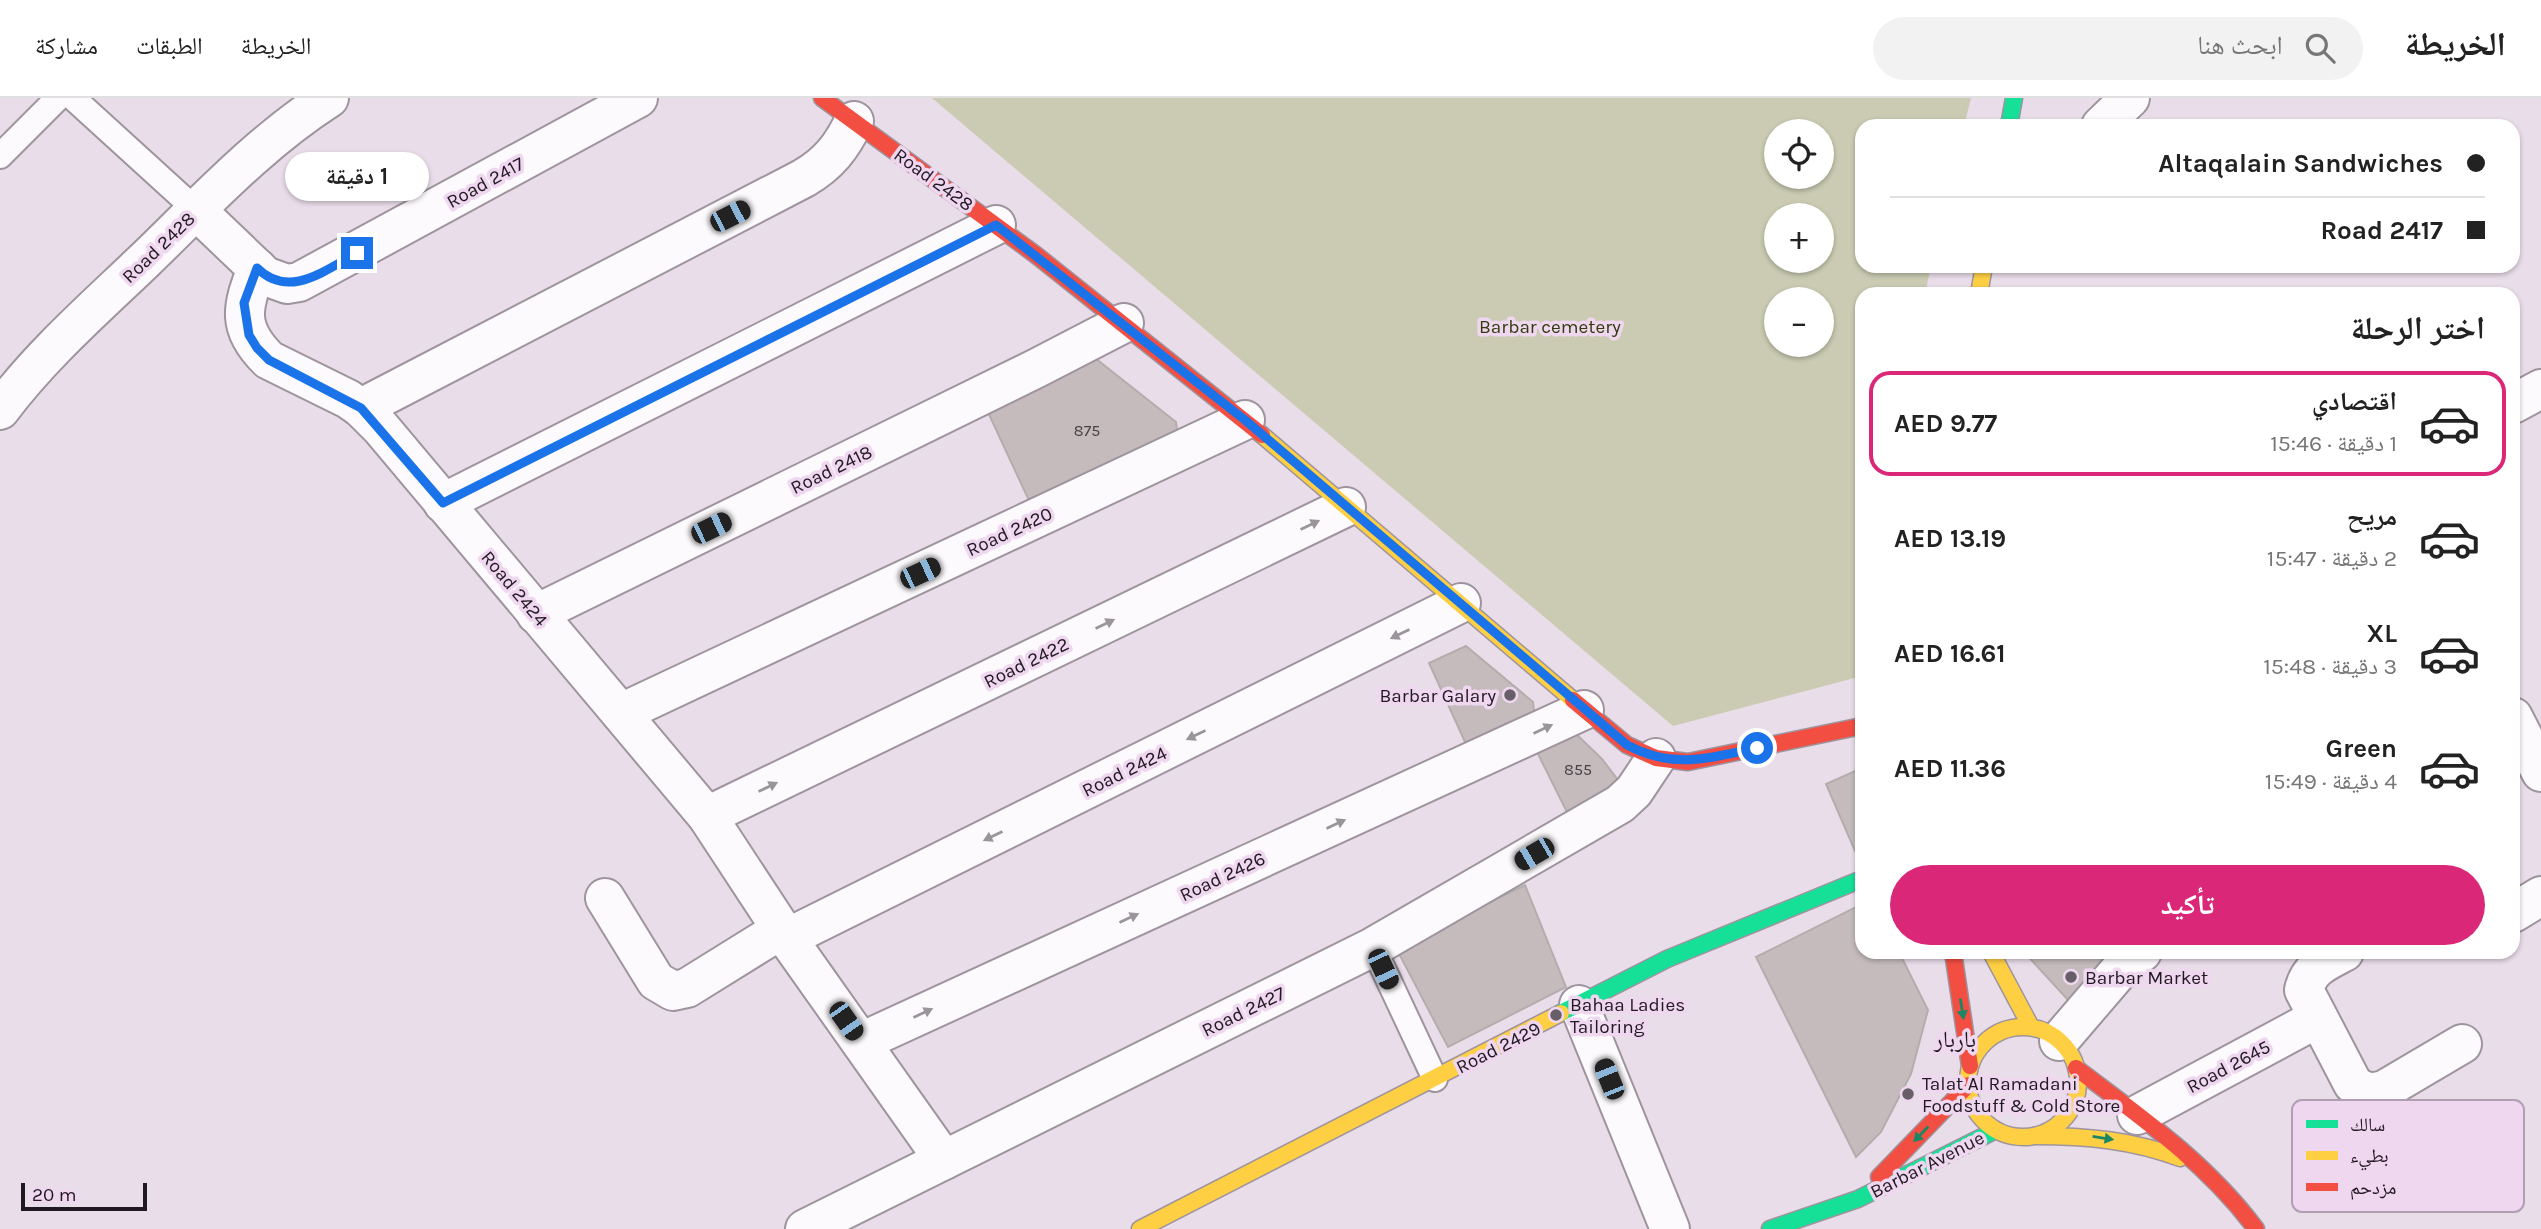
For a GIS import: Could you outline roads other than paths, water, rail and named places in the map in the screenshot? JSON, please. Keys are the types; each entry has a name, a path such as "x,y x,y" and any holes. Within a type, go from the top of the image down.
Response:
{"street":[{"name":"Road 2428","path":"0,410 26,375 196,210 287,126 329,98"},
{"name":"Road 2417","path":"196,210 265,276 287,284 310,278 638,98"},
{"name":"Road 2428","path":"822,98 996,225 1124,323 1245,420 1584,710 1641,751"},
{"path":"2010,119 2014,98"},
{"path":"2108,119 2130,98"},
{"path":"361,408 804,178 821,168 835,154 854,121"},
{"path":"443,503 996,225"},
{"name":"Road 2424","path":"257,268 244,303 249,335 257,348 269,360 361,408 621,713 707,816 785,934 944,1160"},
{"name":"Road 2418","path":"536,614 1124,323"},
{"path":"2520,400 2541,390"},
{"name":"Road 2420","path":"621,713 1245,420"},
{"name":"Road 2422","path":"707,816 1346,507"},
{"name":"Road 2424","path":"785,934 1461,603"},
{"name":"Road 2426","path":"861,1042 1584,710"},
{"path":"1641,751 1688,762 1855,727"},
{"path":"2520,736 2533,770"},
{"name":"Road 2427","path":"805,1229 1373,947 1620,804 1634,790 1641,751"},
{"name":"Road 2429","path":"1140,1229 1667,959 1855,881"},
{"path":"2520,909 2541,896"},
{"path":"605,898 656,981 673,991 687,988 785,934"},
{"path":"1954,959 1970,1066 1968,1085 1972,1102 1982,1118 1996,1130 2021,1137 2080,1135 2118,1140 2157,1148 2197,1165"},
{"path":"1996,959 2055,1046 2077,1085 2073,1103 2065,1118 2051,1129 2035,1136"},
{"path":"2055,1046 2132,959"},
{"path":"2331,959 2316,967 2307,977 2305,990 2353,1084 2362,1091 2373,1093 2384,1090 2462,1044"},
{"path":"1579,1004 1670,1229"},
{"name":"Road 2645","path":"2137,1115 2318,1018"},
{"path":"1970,1066 1982,1046 2000,1031 2015,1027 2055,1046 2197,1165 2238,1204 2256,1229"},
{"name":"Barbar Avenue","path":"1858,1199 1968,1085"},
{"name":"Barbar Avenue","path":"1770,1229 1858,1199 1996,1130"}],"lane":[{"path":"0,156 58,98"},
{"path":"73,98 196,210"},
{"path":"1373,947 1435,1079"}],"place":[{"name":"Barbar Galary","path":"1510,695"},
{"name":"Barbar Market","path":"2071,977"},
{"name":"Bahaa Ladies Tailoring","path":"1556,1015"},
{"name":"Talat Al Ramadani Foodstuff & Cold Store","path":"1908,1094"}],"district":[{"name":"باربار","path":"1955,1039"}],"park label":[{"name":"Barbar cemetery","path":"1550,326"}]}
